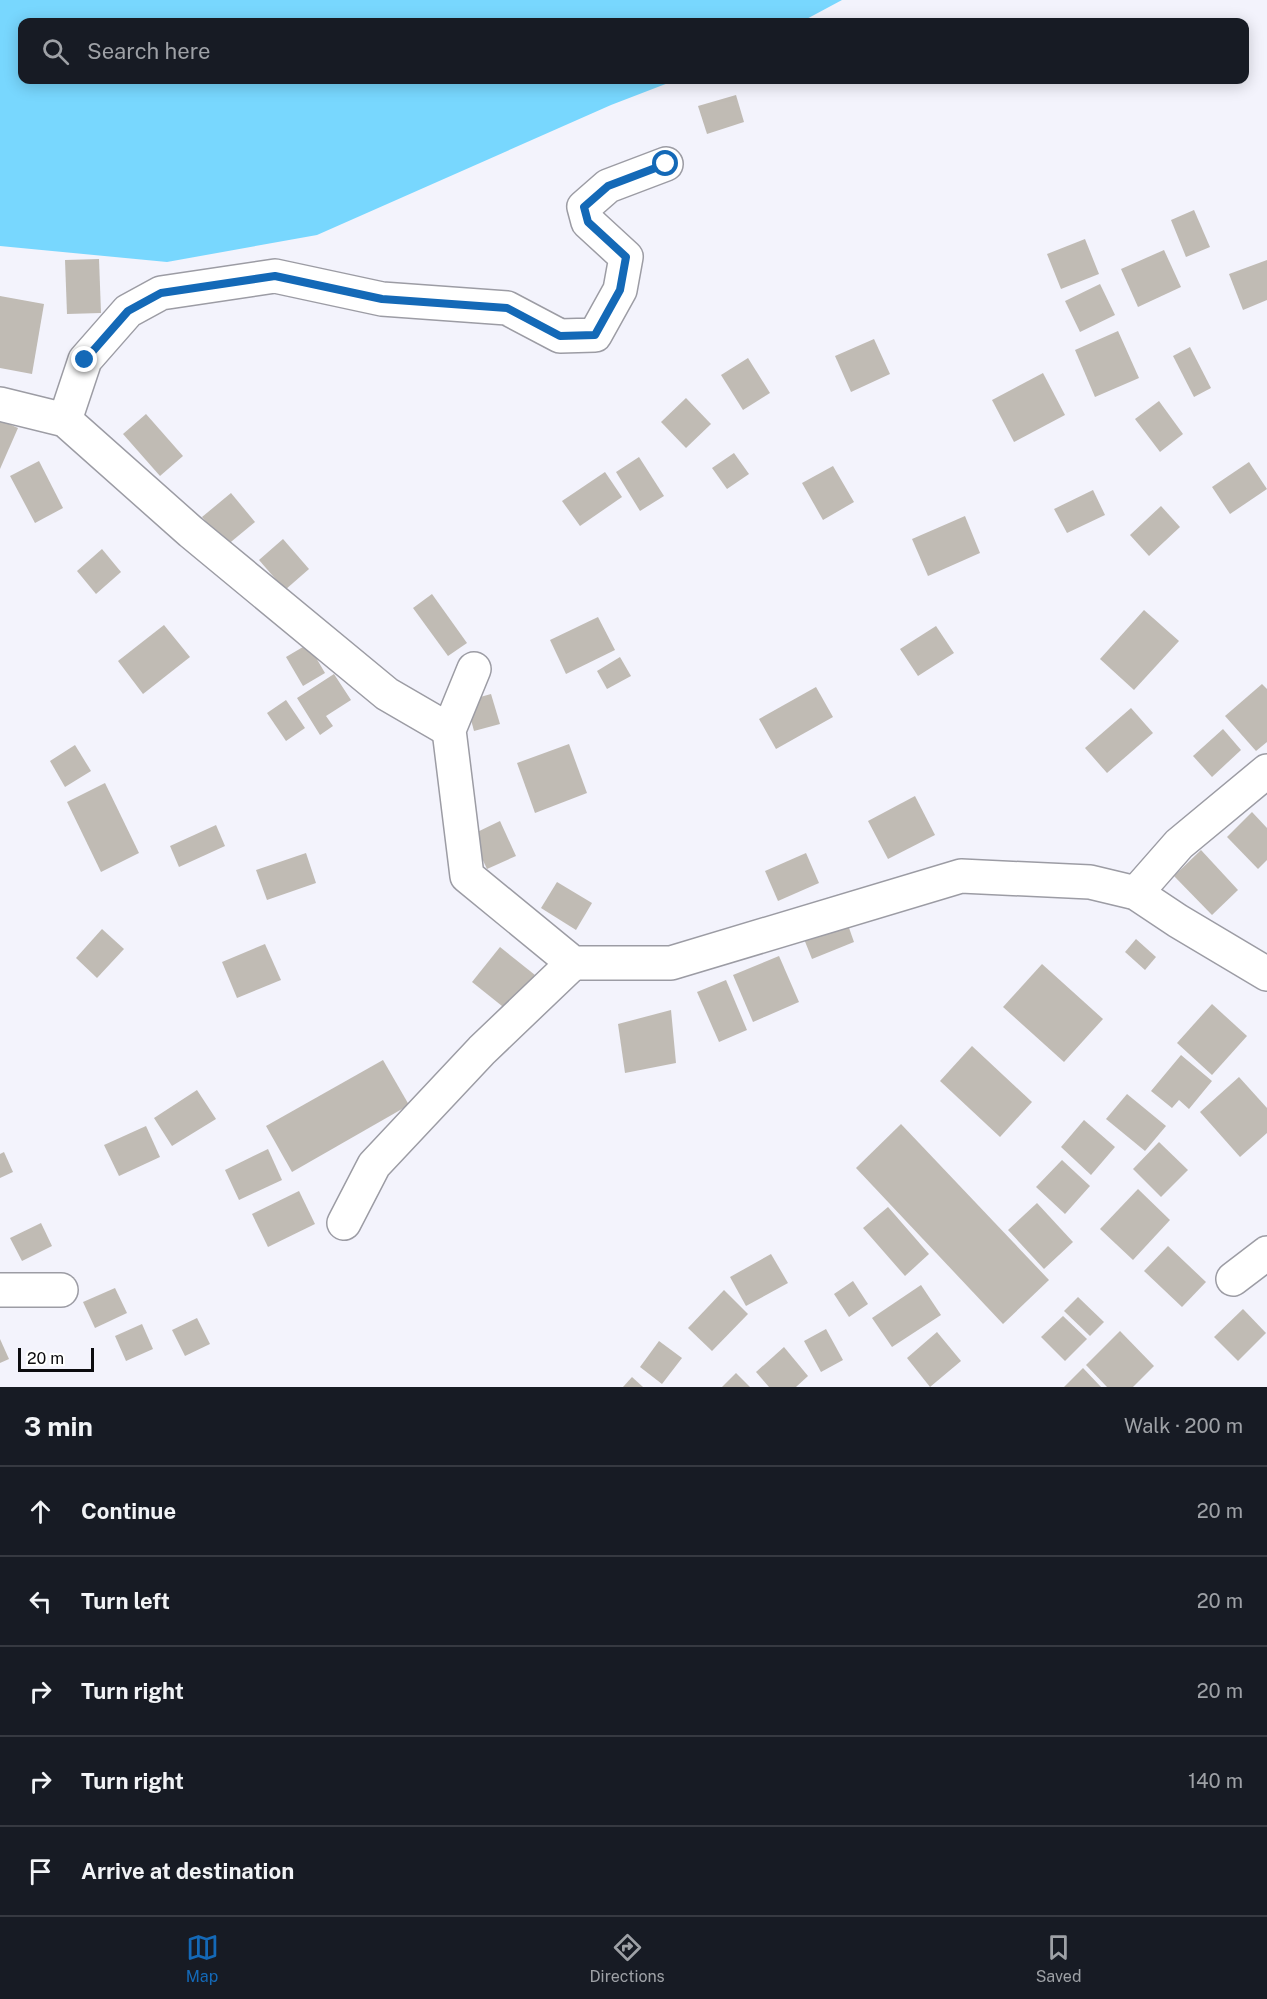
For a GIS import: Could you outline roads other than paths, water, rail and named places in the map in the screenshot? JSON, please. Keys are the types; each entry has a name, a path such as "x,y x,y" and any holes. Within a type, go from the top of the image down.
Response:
{"street":[{"path":"65,420 85,360 128,311 161,293 275,276 382,299 507,308 560,336 595,335 620,290 626,257 588,222 584,207 608,186 666,164"},
{"path":"0,404 65,420 190,532 271,596 387,694 449,730"},
{"path":"474,669 449,730 467,876 573,963 671,963 961,876 1090,882 1136,893 1267,974"},
{"path":"1136,893 1179,844 1267,771"},
{"path":"344,1223 374,1165 482,1050 573,963"},
{"path":"1233,1279 1267,1252"},
{"path":"0,1290 61,1290"}],"water":[{"path":"0,0 842,0 808,18 18,18 18,84 666,84 611,105 317,235 167,262 0,246"}]}
